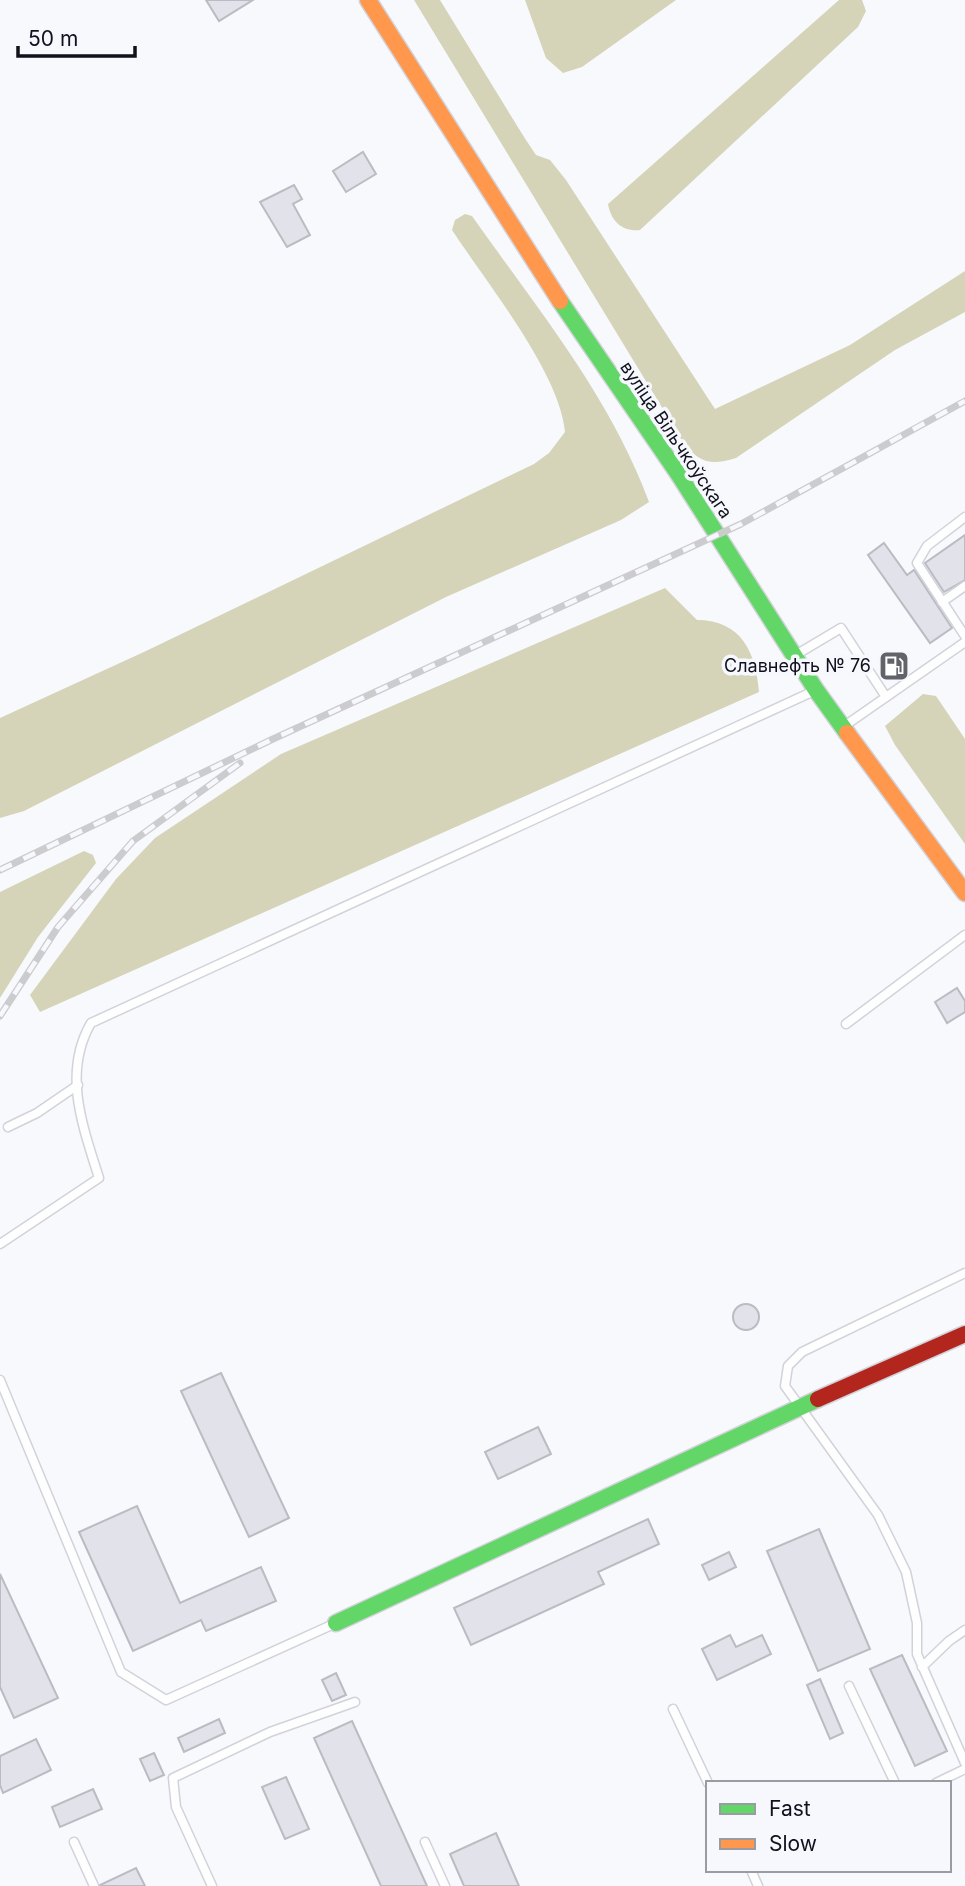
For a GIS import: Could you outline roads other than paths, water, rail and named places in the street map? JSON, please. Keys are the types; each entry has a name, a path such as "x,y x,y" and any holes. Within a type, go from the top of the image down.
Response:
{"main road":[{"name":"вуліца Вільчкоўскага","path":"368,0 564,307 679,475 816,690 965,893"},
{"path":"336,1623 799,1407 965,1334"}],"lane":[{"path":"965,517 927,546 917,563 965,636"},
{"path":"942,602 965,586"},
{"path":"794,656 841,628 886,696"},
{"path":"843,727 965,642"},
{"path":"0,1244 99,1178 76,1107 80,1042 92,1023 816,690"},
{"path":"846,1024 965,935"},
{"path":"8,1128 37,1113 78,1085"},
{"path":"965,1273 802,1352 788,1366 785,1386 878,1515 906,1572 917,1623 917,1654 965,1763"},
{"path":"0,1380 121,1672 166,1700 336,1623"},
{"path":"922,1667 965,1630"},
{"path":"849,1686 894,1781"},
{"path":"212,1886 176,1807 173,1778 270,1732 355,1702"},
{"path":"673,1709 707,1781"},
{"path":"940,1781 965,1769"},
{"path":"74,1842 94,1886"},
{"path":"425,1842 444,1886"}],"railway":[{"path":"0,870 273,739 741,524 965,401"},
{"path":"0,1016 58,927 133,841 240,763"}],"place":[{"name":"Славнефть № 76","path":"894,666"}]}
